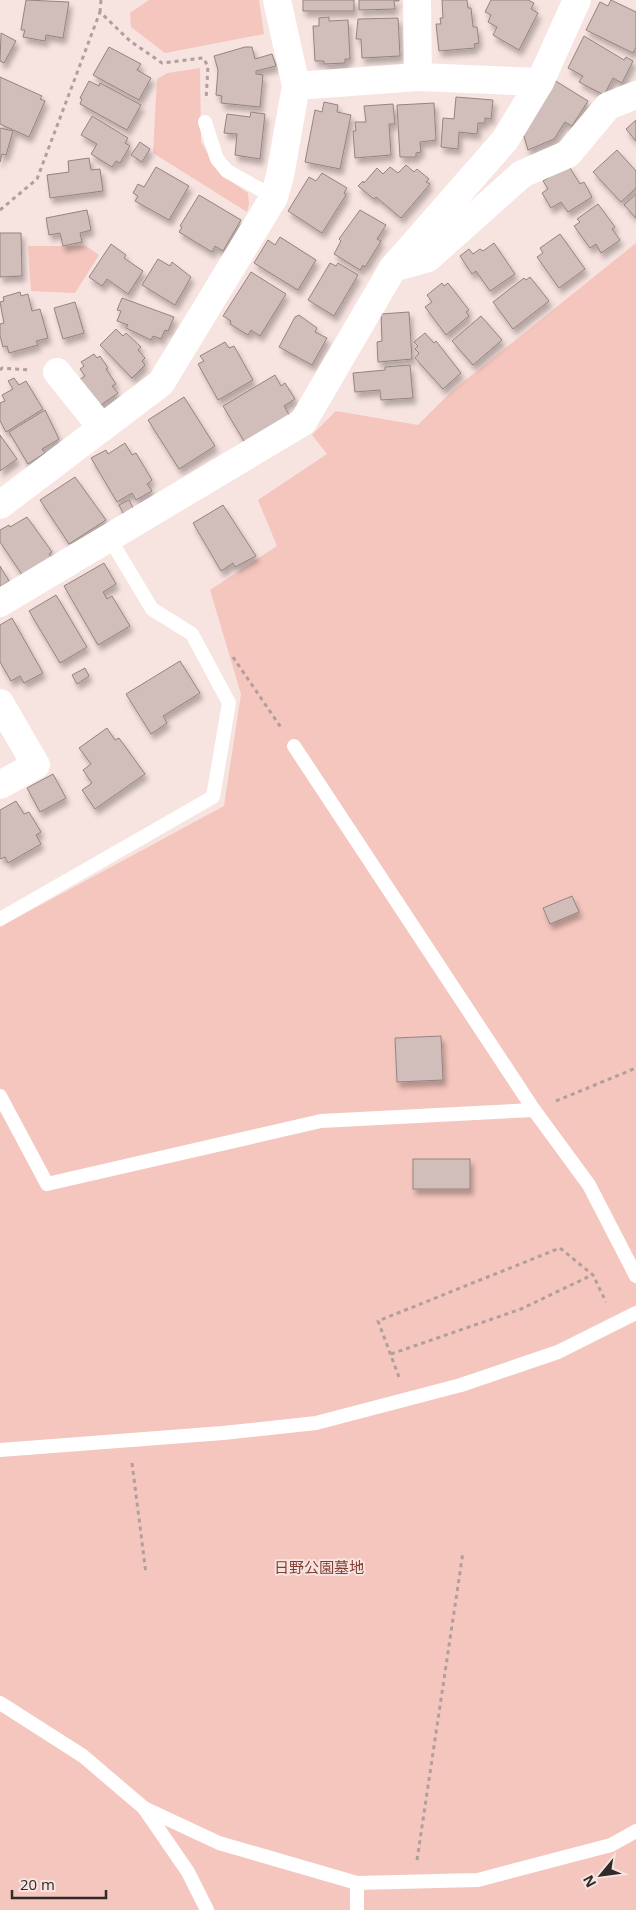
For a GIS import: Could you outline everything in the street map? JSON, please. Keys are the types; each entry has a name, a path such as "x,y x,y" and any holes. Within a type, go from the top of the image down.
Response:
{"street":[{"path":"0,505 161,383 274,198 280,176 296,86 277,0"},
{"path":"418,0 418,77"},
{"path":"0,603 303,422 392,268 505,140 540,82 577,0"},
{"path":"296,86 418,77 540,82"},
{"path":"392,268 428,258 522,174 568,154 608,106 636,95"},
{"path":"57,372 102,428"},
{"path":"0,703 36,765 0,785"}],"lane":[{"path":"205,122 217,159 227,171 274,198"},
{"path":"0,919 213,797 230,703 192,634 152,609 110,539"},
{"path":"294,746 534,1110 589,1185 636,1276"},
{"path":"0,1096 47,1184 321,1121 534,1110"},
{"path":"0,1450 223,1433 316,1423 462,1385 558,1352 636,1313"},
{"path":"0,1703 83,1756 144,1808 188,1872 207,1910"},
{"path":"144,1808 220,1843 357,1883 478,1880 611,1846 636,1831"},
{"path":"357,1883 357,1910"}],"path":[{"path":"0,210 37,179 100,12 101,0"},
{"path":"100,12 130,41 162,63 203,58 208,66 205,122"},
{"path":"534,1110 636,1068"},
{"path":"408,1399 378,1321 560,1248 593,1275 617,1323"},
{"path":"390,1354 521,1310 593,1275"},
{"path":"129,1440 146,1574"},
{"path":"414,1882 463,1552"}],"green space":[{"path":"149,0 259,0 264,34 165,53 131,27 130,13"},
{"path":"200,68 201,142 220,174 248,193 249,204 247,212 153,153 157,79 168,73"},
{"name":"日野公園墓地","path":"636,243 636,1910 0,1910 0,927 224,806 241,694 210,590 277,546 258,500 327,454 312,435 336,411 418,425 452,391"},
{"path":"28,246 86,246 99,255 75,293 31,291"}],"building":[{"path":"26,0 69,2 63,38 46,35 45,41 23,37 25,30 21,30"},
{"path":"303,0 354,0 354,11 303,11"},
{"path":"359,0 399,1 394,1 395,9 359,10"},
{"path":"442,0 467,0 468,8 471,8 473,27 477,27 479,43 474,44 475,48 439,51 436,24 441,24 440,18 443,18"},
{"path":"491,0 528,0 534,3 531,9 538,13 519,50 493,35 497,27 488,22 491,15 485,12"},
{"path":"611,0 636,12 636,47 633,53 586,30 600,2 608,6"},
{"path":"329,17 329,21 348,20 350,59 345,59 345,63 324,64 324,61 315,61 313,26 319,26 319,18"},
{"path":"398,18 400,56 362,58 361,39 356,39 358,19"},
{"path":"1,33 16,41 4,63 0,61"},
{"path":"584,36 624,60 626,57 633,61 622,83 613,78 604,95 579,82 583,76 568,68"},
{"path":"109,47 141,64 137,70 151,78 139,100 93,75"},
{"path":"245,47 252,47 255,59 272,54 276,66 256,71 256,74 263,75 260,107 221,103 222,96 216,95 218,70 214,56"},
{"path":"0,77 42,96 40,99 45,101 29,137 0,124"},
{"path":"554,80 588,101 572,126 565,122 554,139 528,150 523,133"},
{"path":"89,81 99,86 100,83 141,105 127,130 80,104 82,99 80,98"},
{"path":"456,97 493,100 491,119 485,118 485,123 478,123 477,134 459,132 458,149 441,147 443,118 454,119"},
{"path":"324,102 338,105 337,112 351,115 340,169 305,162 315,110 322,112"},
{"path":"434,103 436,140 420,142 421,152 416,153 416,157 400,157 397,105"},
{"path":"393,104 395,124 389,124 391,155 355,158 353,131 356,131 355,122 366,122 364,106"},
{"path":"251,112 265,114 260,159 235,155 237,134 224,133 227,114 250,117"},
{"path":"92,116 128,138 125,143 130,146 120,163 116,161 112,167 91,154 97,144 81,135"},
{"path":"636,120 636,141 626,129"},
{"path":"0,128 13,131 6,155 2,154 0,162"},
{"path":"140,142 150,149 142,162 131,155"},
{"path":"617,150 636,171 636,188 621,202 593,172"},
{"path":"89,158 91,170 100,169 103,191 50,198 47,175 69,172 68,161"},
{"path":"406,165 414,172 417,169 429,179 426,182 430,184 401,218 376,197 374,199 358,186 363,181 364,183 377,168 383,174 390,167 398,173"},
{"path":"568,165 580,184 584,182 592,197 568,212 561,202 551,208 542,193 548,189 543,181"},
{"path":"156,167 189,186 169,220 135,201 138,196 133,193 138,184 144,187"},
{"path":"322,173 347,188 344,193 346,195 322,233 288,211 309,177 316,181"},
{"path":"636,194 636,218 624,205"},
{"path":"199,195 241,220 223,251 215,246 212,252 179,232 182,227 180,226"},
{"path":"598,204 615,227 612,229 620,240 601,253 596,244 590,248 574,226 580,222 577,219"},
{"path":"87,210 91,230 80,233 82,242 63,246 60,233 49,235 46,218"},
{"path":"360,210 386,225 377,239 381,241 365,267 363,265 360,270 334,254 341,241 339,239"},
{"path":"0,233 21,233 22,276 0,277"},
{"path":"560,234 585,269 559,288 537,257 543,253 540,248"},
{"path":"280,237 316,260 298,290 254,263 268,240 275,245"},
{"path":"494,243 515,274 490,291 476,271 472,274 460,256 469,249 473,254 480,249 483,251"},
{"path":"111,244 126,255 124,258 143,271 128,294 107,279 102,286 89,277"},
{"path":"158,259 170,266 172,262 191,277 175,305 142,285"},
{"path":"330,263 336,266 338,263 358,275 334,316 308,300"},
{"path":"251,272 286,294 260,336 251,330 248,335 230,324 231,321 223,316"},
{"path":"530,277 549,301 513,329 493,302 524,278 526,280"},
{"path":"442,283 444,286 448,283 469,310 466,312 469,316 446,335 425,307 432,302 427,295"},
{"path":"20,292 21,296 28,294 32,311 40,309 48,338 36,341 38,345 9,353 7,346 3,347 0,336 0,324 4,323 0,302 4,301 3,297"},
{"path":"122,298 174,317 168,331 165,330 161,339 153,336 151,340 126,328 128,325 117,321 121,311 117,310"},
{"path":"75,302 84,333 63,339 54,308"},
{"path":"409,312 412,359 378,362 377,342 382,341 381,314"},
{"path":"299,315 317,328 315,332 327,338 312,365 279,347 295,317"},
{"path":"481,316 502,340 473,365 452,341"},
{"path":"116,329 123,336 126,333 141,347 138,350 145,358 142,361 145,365 132,378 100,345"},
{"path":"425,333 434,343 436,341 461,373 443,389 415,358 419,353 415,349 418,346 414,342"},
{"path":"225,342 229,348 234,346 253,380 218,400 198,364 204,361 200,356"},
{"path":"94,354 97,358 100,356 108,368 106,369 116,384 112,386 118,393 98,407 79,380 85,376 80,369 84,366 81,362"},
{"path":"410,365 413,398 381,400 380,390 355,392 353,373"},
{"path":"275,375 281,386 285,383 295,399 284,406 291,418 248,448 223,406"},
{"path":"14,378 19,385 26,381 43,409 6,432 0,421 0,403 5,401 2,395 13,389 8,381"},
{"path":"184,397 215,446 179,469 148,420"},
{"path":"45,410 59,439 42,449 45,453 28,464 9,432"},
{"path":"0,435 17,459 0,471"},
{"path":"125,443 132,455 136,453 152,480 147,484 152,491 136,500 132,493 117,502 91,458 106,450 108,454"},
{"path":"75,477 106,520 69,544 40,500"},
{"path":"129,500 134,510 124,515 119,505"},
{"path":"223,505 256,556 235,567 233,563 221,571 193,523"},
{"path":"27,517 52,552 49,554 52,558 23,576 0,542 0,530 9,525 10,527"},
{"path":"104,563 116,584 103,592 107,599 112,596 130,626 98,645 64,586"},
{"path":"0,566 9,581 0,587"},
{"path":"56,595 87,647 60,663 29,611"},
{"path":"12,618 43,673 24,683 20,676 11,681 0,662 0,625"},
{"path":"180,661 200,693 163,716 167,723 151,734 126,694"},
{"path":"85,668 89,676 77,684 72,675"},
{"path":"107,728 115,740 119,738 145,774 95,809 82,790 92,783 83,770 91,764 79,748"},
{"path":"53,774 66,798 40,812 27,788"},
{"path":"16,801 24,814 29,812 41,832 36,835 41,844 8,863 5,857 0,859 0,810"},
{"path":"572,896 579,912 550,924 543,908"},
{"path":"441,1036 443,1080 397,1082 395,1038"},
{"path":"413,1159 470,1159 470,1189 413,1189"}]}
